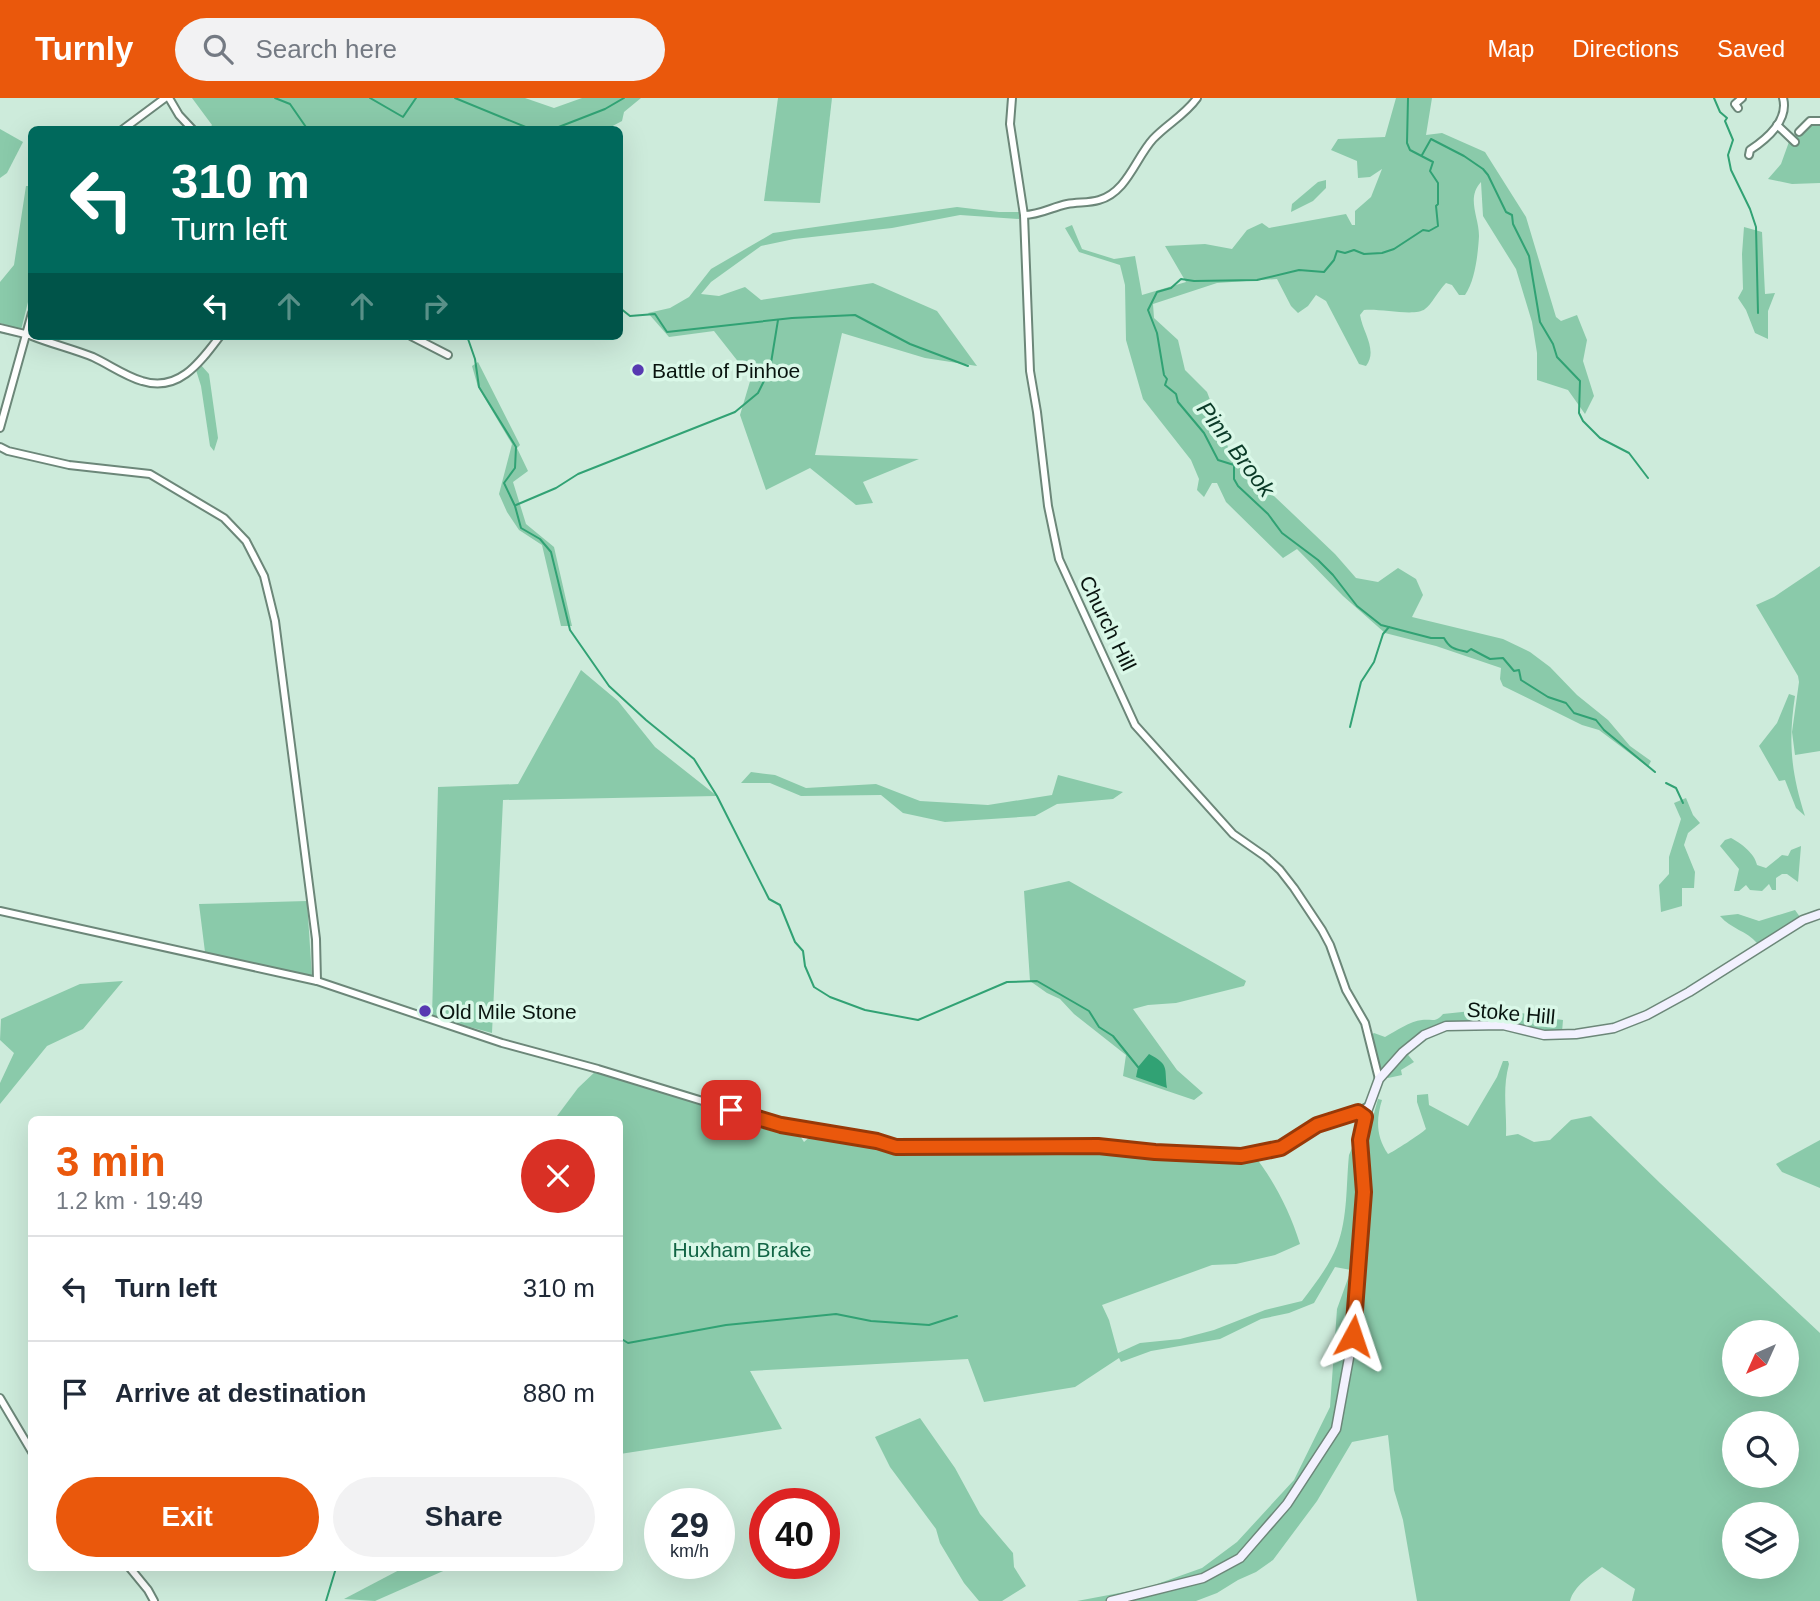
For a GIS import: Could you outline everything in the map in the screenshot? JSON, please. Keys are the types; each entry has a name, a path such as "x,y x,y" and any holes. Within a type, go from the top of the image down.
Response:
{"street":[{"path":"128,126 167,98 189,126"},
{"name":"Church Hill","path":"1012,98 1010,124 1024,215 1030,371 1048,506 1059,559 1135,725 1233,834 1280,870 1322,930 1346,990 1365,1023 1379,1079"},
{"path":"1024,215 1035,215 1063,205 1102,199 1111,194 1129,176 1153,140 1183,115 1197,98"},
{"path":"1728,98 1737,106 1742,98"},
{"path":"1749,155 1750,150 1767,142 1784,115 1783,98"},
{"path":"1799,132 1810,121 1820,121"},
{"path":"1777,125 1795,142"},
{"path":"0,328 28,335"},
{"path":"0,428 28,340"},
{"path":"44,340 92,357 143,382 158,384 176,380 198,366 217,340"},
{"path":"419,340 448,355"},
{"path":"0,447 69,466 150,474 224,518 246,541 264,576 275,621 316,939 317,981"},
{"path":"0,911 317,981 502,1043 598,1069 781,1125 877,1141 896,1147 1098,1146 1241,1156 1281,1148 1317,1125 1361,1115"},
{"name":"Stoke Hill","path":"1111,1601 1203,1578 1240,1558 1287,1504 1336,1429 1353,1336 1364,1192 1361,1115 1369,1106 1379,1079 1403,1052 1424,1035 1446,1026 1503,1026 1538,1034 1559,1035 1614,1028 1689,992 1803,920 1820,914"},
{"path":"0,1398 28,1445"},
{"path":"132,1571 154,1601"}],"green space":[{"path":"192,98 525,98 554,108 582,98 641,98 624,112 622,121 613,126 212,125"},
{"path":"778,98 832,98 820,203 764,201"},
{"path":"1396,98 1432,98 1426,135 1442,133 1485,152 1526,217 1556,317 1561,321 1577,315 1587,340 1583,361 1594,396 1585,414 1568,390 1537,380 1537,353 1532,322 1516,269 1483,216 1481,182 1474,195 1479,236 1477,259 1474,275 1465,295 1459,295 1452,285 1446,283 1427,307 1420,311 1364,310 1360,315 1371,354 1366,366 1359,364 1326,301 1316,295 1308,306 1298,313 1291,306 1277,279 1217,283 1153,304 1154,318 1178,340 1185,370 1207,392 1231,455 1335,554 1356,578 1378,582 1398,568 1416,579 1423,595 1412,617 1503,639 1530,652 1608,720 1630,746 1651,761 1648,767 1599,730 1582,725 1503,686 1500,679 1501,668 1436,646 1385,633 1343,596 1297,549 1283,558 1226,502 1217,483 1212,483 1204,497 1197,490 1199,479 1191,460 1143,399 1126,340 1125,285 1120,265 1079,252 1065,228 1072,225 1082,249 1114,259 1135,256 1142,295 1186,282 1165,246 1205,244 1232,249 1247,230 1262,223 1269,228 1346,214 1352,225 1355,225 1355,211 1371,197 1382,169 1370,177 1358,178 1357,161 1331,150 1338,139 1385,137"},
{"path":"1813,122 1820,123 1820,183 1792,184 1768,179 1781,164 1790,139 1778,127 1781,123 1796,136"},
{"path":"0,129 23,142 7,173 0,178"},
{"path":"1326,180 1326,188 1313,201 1291,212 1292,204 1318,182"},
{"path":"28,186 28,302 21,330 0,323 0,282 14,265"},
{"path":"957,207 1020,212 1019,219 960,215 892,228 794,239 761,246 711,282 701,294 719,296 745,287 761,300 873,283 937,311 977,366 925,358 842,333 815,455 919,459 863,482 873,503 856,505 810,468 766,490 740,415 751,378 714,331 669,337 648,313 670,308 689,297 711,269 773,233"},
{"path":"1744,227 1762,232 1765,294 1775,293 1768,311 1768,339 1755,333 1738,298 1743,289"},
{"path":"478,362 520,445 517,448 528,471 513,482 526,524 554,547 572,626 561,626 542,545 519,530 499,494 512,444 478,387 472,366"},
{"path":"200,364 209,374 218,438 214,451 210,446 196,370"},
{"path":"1820,566 1820,751 1795,755 1792,732 1798,676 1756,605 1774,597"},
{"path":"581,670 618,701 655,747 717,796 503,800 492,1033 432,1017 438,787 518,784"},
{"path":"1789,694 1795,696 1792,757 1805,816 1796,808 1785,780 1779,781 1759,746 1777,723"},
{"path":"751,772 775,775 806,788 876,784 920,801 988,805 1052,795 1058,775 1123,792 1113,799 1057,804 1035,816 945,822 903,813 881,795 801,796 770,783 741,783"},
{"path":"1686,798 1693,815 1700,823 1688,833 1684,845 1695,872 1694,888 1682,888 1682,906 1661,912 1659,885 1669,874 1669,857 1681,819 1674,803"},
{"path":"1731,838 1747,849 1757,865 1766,868 1782,855 1788,856 1791,850 1801,846 1798,882 1787,874 1782,874 1776,878 1776,890 1772,890 1769,884 1762,891 1750,890 1746,885 1739,891 1734,891 1739,869 1720,846"},
{"path":"1069,881 1246,981 1244,986 1176,1003 1133,1009 1177,1070 1203,1093 1194,1100 1123,1076 1126,1055 1074,1014 1060,999 1030,981 1024,891"},
{"path":"307,901 312,977 205,952 199,904"},
{"path":"1795,910 1800,917 1797,922 1757,943 1720,916 1738,914 1759,921"},
{"path":"123,981 83,1029 47,1046 0,1104 0,1083 14,1053 0,1040 1,1019 80,984"},
{"path":"1481,1010 1486,1015 1514,1012 1563,1020 1562,1032 1542,1033 1484,1021 1441,1025 1404,1050 1414,1062 1401,1070 1402,1075 1388,1078 1385,1073 1377,1074 1366,1038 1374,1033 1385,1037 1417,1021 1436,1020 1443,1014"},
{"name":"Huxham Brake","path":"1503,1061 1508,1061 1505,1091 1506,1136 1518,1134 1534,1142 1550,1140 1571,1120 1591,1116 1820,1333 1820,1601 1632,1601 1635,1589 1602,1567 1579,1586 1570,1601 1417,1601 1403,1520 1394,1490 1388,1435 1352,1442 1317,1501 1273,1560 1217,1593 1196,1601 1077,1601 1146,1588 1202,1568 1237,1542 1294,1480 1330,1407 1337,1309 1351,1270 1335,1267 1314,1303 1289,1313 1261,1319 1220,1339 1151,1351 1121,1362 1119,1358 1075,1387 984,1402 968,1359 750,1371 782,1429 623,1454 623,1116 557,1116 578,1088 598,1069 797,1131 804,1142 813,1134 896,1145 1069,1141 1200,1155 1251,1151 1280,1195 1300,1244 1275,1255 1236,1264 1212,1265 1102,1305 1118,1353 1140,1343 1180,1339 1214,1330 1265,1310 1302,1301 1326,1268 1337,1246 1345,1213 1349,1155 1352,1148 1365,1145 1378,1099 1382,1100 1378,1121 1379,1134 1388,1154 1426,1129 1417,1095 1428,1094 1429,1105 1468,1126 1497,1077"},
{"path":"1820,1140 1820,1188 1782,1172 1776,1164"},
{"path":"920,1418 955,1468 980,1514 1013,1553 1014,1567 1026,1586 1002,1601 979,1601 964,1583 940,1543 936,1529 890,1467 875,1437"},
{"path":"397,1571 443,1571 375,1601 344,1599"}],"shaded area":[{"path":"1149,1054 1163,1064 1167,1088 1136,1077 1138,1067"}],"waterway":[{"path":"275,98 290,104 305,126"},
{"path":"370,98 403,117 416,98"},
{"path":"455,98 523,126"},
{"path":"561,126 605,109 624,98"},
{"name":"Pinn Brook","path":"1408,98 1407,143 1410,150 1433,162 1430,171 1438,183 1438,226 1429,231 1423,230 1394,249 1382,253 1337,251 1334,260 1324,272 1299,270 1257,280 1181,279 1171,288 1157,292 1148,310 1157,333 1167,379 1165,385 1176,394 1178,402 1204,433 1218,460 1234,465 1234,479 1238,486 1268,514 1282,533 1333,575 1357,606 1381,625 1431,638 1444,638 1453,648 1467,652 1471,649 1490,659 1503,658 1514,671 1519,670 1521,680 1548,697 1566,703 1574,713 1596,720 1604,730 1655,772"},
{"path":"1714,98 1720,112 1727,118 1725,121 1733,140 1728,155 1731,170 1756,227 1758,313"},
{"path":"1422,155 1431,139 1464,156 1488,175 1506,212 1512,215 1513,224 1529,256 1540,322 1557,357 1580,381 1579,413 1583,421 1600,438 1629,453 1648,478"},
{"path":"623,310 630,316 655,314 667,332 792,318 855,315 910,344 968,366"},
{"path":"516,505 556,488 578,474 735,412 758,393 770,369 778,320"},
{"path":"468,340 475,359 479,387 516,447 515,468 504,483 515,506 521,528 540,539 551,552 570,630 609,686 694,759 717,796 769,899 780,905 795,942 803,951 805,966 814,987 830,997 865,1010 918,1020 1007,982 1037,981 1089,1011 1099,1027 1113,1036 1138,1067"},
{"path":"1350,727 1361,682 1374,662 1383,634 1389,627"},
{"name":"Pinn Brook","path":"1666,783 1676,788 1683,803"},
{"path":"623,1340 628,1343 726,1325 836,1314 871,1321 929,1325 957,1316"},
{"path":"326,1601 335,1571"}],"place":[{"name":"Battle of Pinhoe","path":"638,370"},
{"name":"Old Mile Stone","path":"425,1011"}],"route":[{"path":"731,1110 781,1125 877,1141 896,1147 1098,1146 1241,1156 1281,1148 1317,1125 1358,1112 1365,1117 1360,1140 1364,1192 1353,1336"}]}
